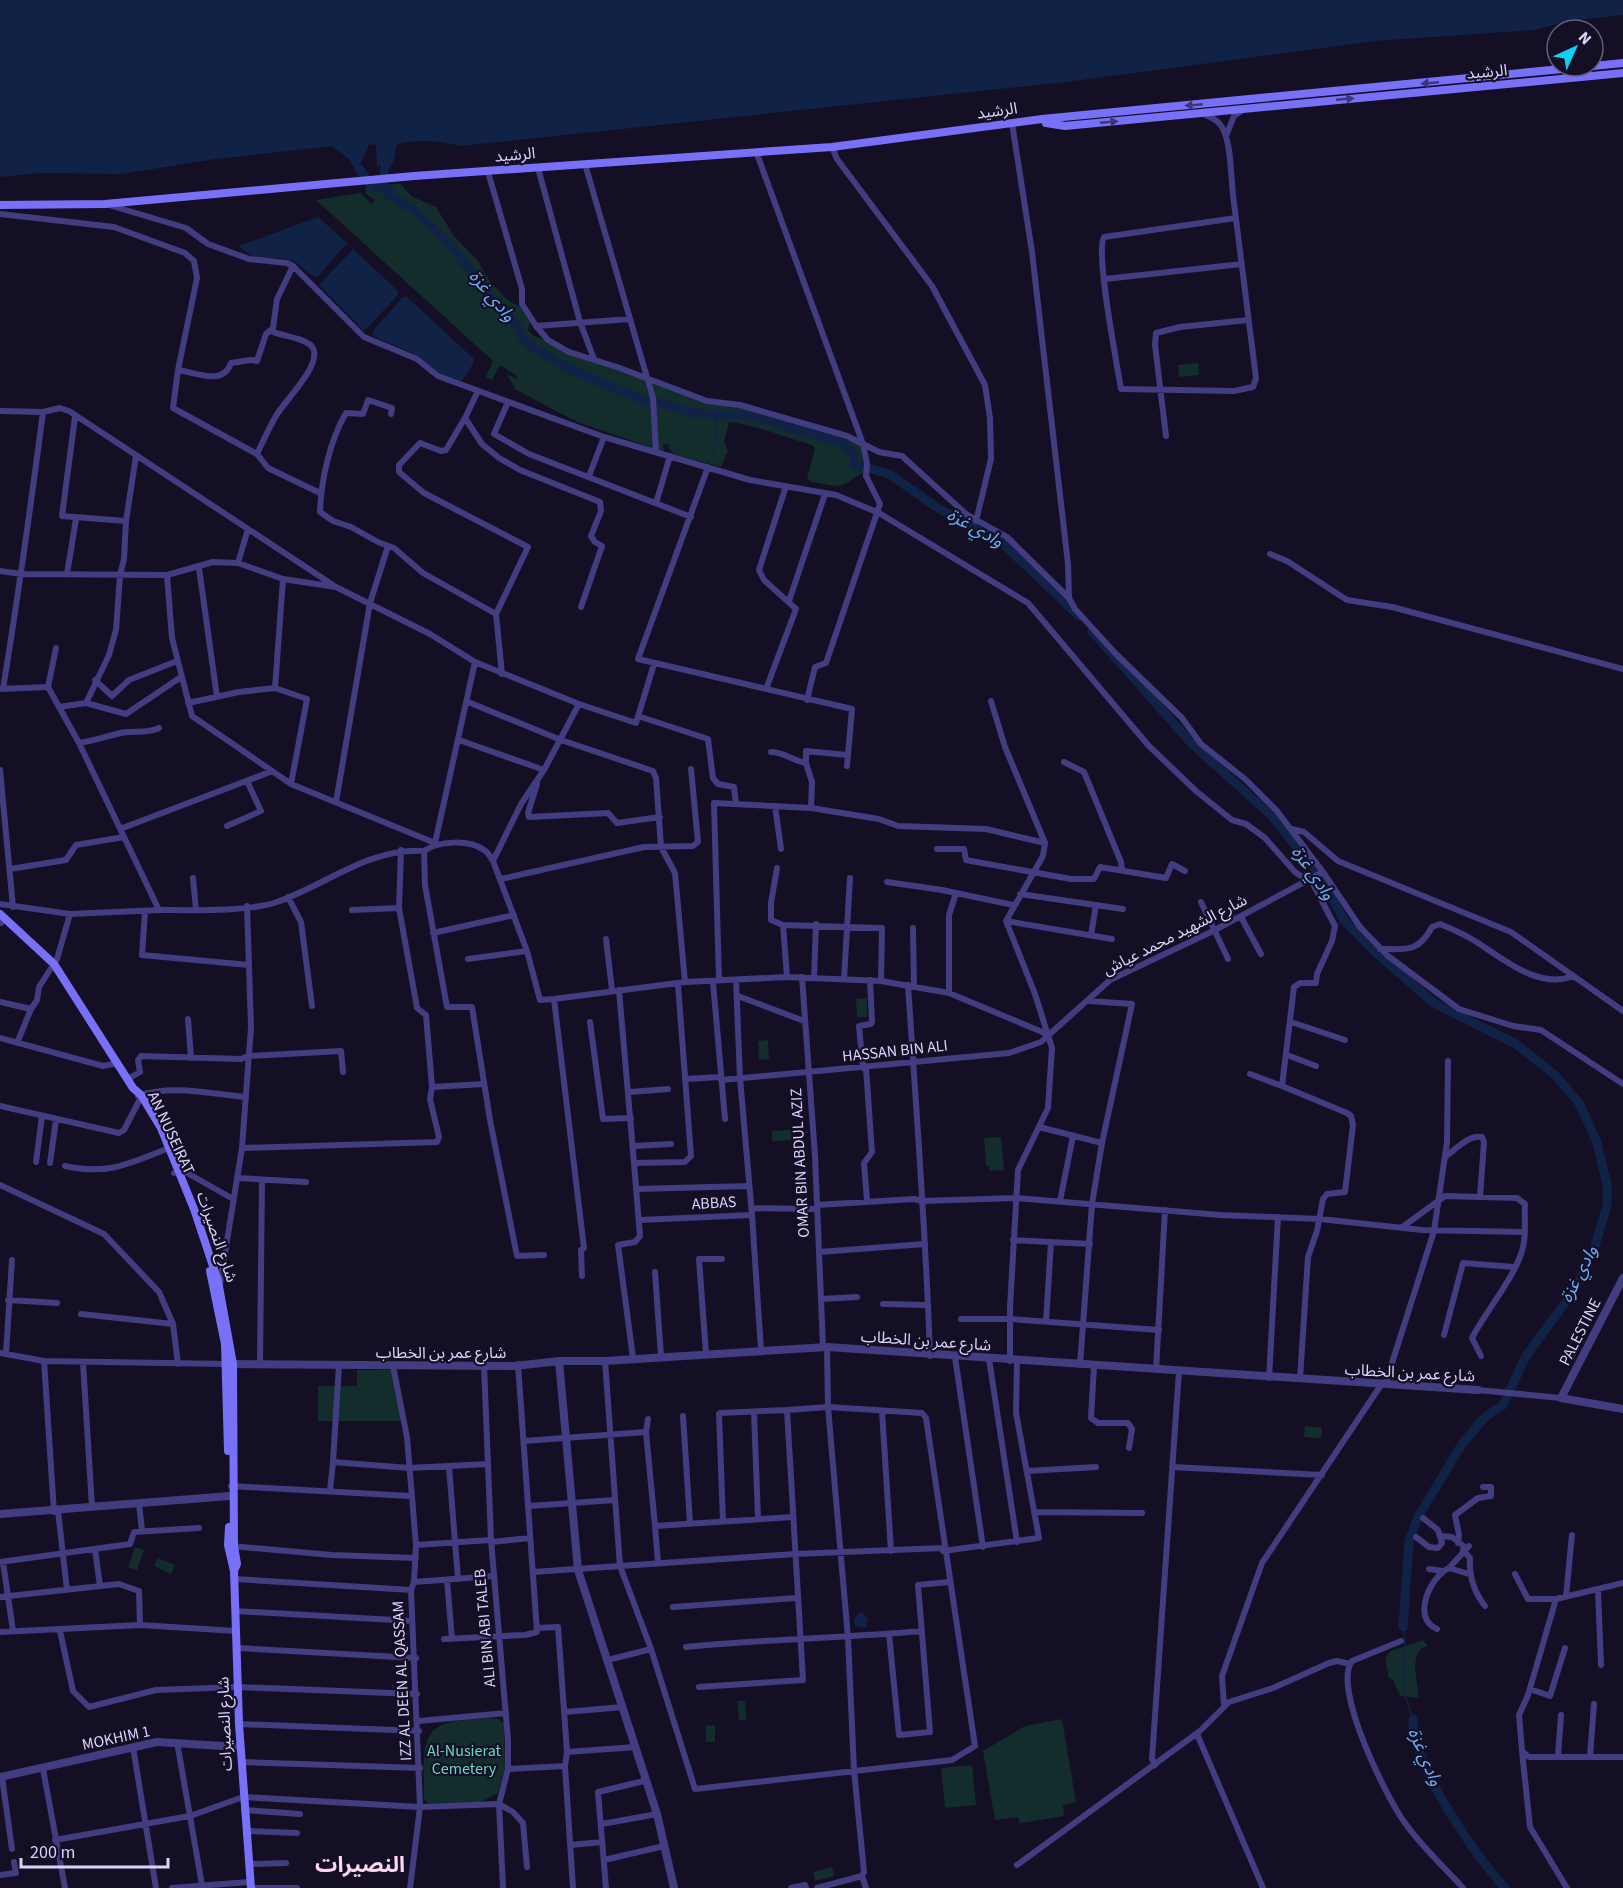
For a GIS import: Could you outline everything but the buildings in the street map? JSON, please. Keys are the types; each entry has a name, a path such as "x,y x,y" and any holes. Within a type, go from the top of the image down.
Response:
{"main road":[{"name":"الرشيد","path":"1605,65 1623,63"},
{"name":"الرشيد","path":"0,204 105,204 424,176 757,154 832,147 1030,121 1545,71"},
{"name":"الرشيد","path":"1030,121 1065,126 1623,73"},
{"path":"0,920 54,964 161,1128 176,1172"},
{"name":"AN NUSEIRAT","path":"138,1095 176,1172 206,1256 217,1289 230,1364"},
{"name":"شارع النصيرات","path":"230,1364 231,1546"},
{"name":"شارع النصيرات","path":"232,1486 230,1496 231,1546 237,1563 235,1611 240,1747 252,1885"}],"street":[{"path":"1226,136 1234,116 1245,108"},
{"path":"1204,113 1216,119 1226,136 1256,378 1253,387 1233,391 1121,389 1105,279 1101,243 1104,237 1236,218"},
{"path":"1012,123 1032,252 1068,564 1069,598"},
{"path":"832,147 837,159 932,286 985,385 990,418 991,459 976,520"},
{"path":"757,154 863,444 867,473 880,504 879,513 826,663 815,667 807,700"},
{"path":"585,164 653,398 656,452"},
{"path":"538,168 580,322 594,359"},
{"path":"488,172 522,289 522,304 548,340 569,352 646,377 707,401 740,405 863,444 879,452 902,456 976,520 1007,537 1069,598 1075,609 1116,654 1182,718 1201,744 1245,779 1292,829 1316,877 1335,926 1332,941 1317,974 1316,983 1300,983 1294,987 1282,1086"},
{"path":"105,204 186,228 208,244 249,259 287,263 293,266 364,337 417,359 438,376 604,437 750,480 825,494 879,513 1028,603 1148,745 1184,777 1196,791 1232,820 1246,824 1265,838 1295,872 1316,877 1380,949 1423,985 1459,1010 1513,1026 1541,1030 1623,1084"},
{"path":"0,214 114,227 185,253 194,261 197,278 178,370 173,408 257,454 268,468 320,493"},
{"path":"1105,279 1242,264"},
{"path":"178,370 221,378 227,374 231,363 257,361 266,334 271,331 277,299 293,266"},
{"path":"536,326 630,319"},
{"path":"1166,436 1155,345 1156,333 1180,327 1248,320"},
{"path":"257,454 276,415 306,375 314,354 307,342 271,331"},
{"path":"478,391 446,450 441,451 420,443 399,465 399,472 424,493 528,547 496,614 502,674"},
{"path":"391,414 392,408 368,400 363,414 346,413 335,438 320,493 320,512 333,521 351,526 394,548 423,573 496,614"},
{"path":"508,402 494,434 529,454 691,517"},
{"path":"0,411 43,412 60,408 69,411 336,587 430,634 475,662 579,704 636,723 654,664"},
{"path":"43,412 21,574 2,689 48,687"},
{"path":"75,417 62,516 76,519 126,521"},
{"path":"465,418 482,444 499,458 520,470 600,502 601,512 591,536 602,546 581,607"},
{"path":"589,476 604,437"},
{"path":"86,704 95,680 109,655 116,630 126,521 136,456"},
{"path":"656,503 670,456"},
{"path":"708,467 638,659 852,709 847,766"},
{"path":"766,688 796,612 795,604 764,580 759,570 786,486"},
{"path":"789,601 825,494"},
{"path":"67,574 76,519"},
{"path":"238,563 248,529"},
{"path":"336,802 370,603 388,546"},
{"path":"1270,554 1287,561 1347,600 1392,607 1623,669"},
{"path":"0,571 21,574 167,575 199,568 213,562 238,563 282,579 336,587"},
{"path":"199,568 217,697"},
{"path":"167,575 172,638 192,716 270,772 291,784 435,843 471,844 484,850 494,861 501,879 527,951 540,1000 682,983 787,976 870,980 949,993 1047,1034"},
{"path":"275,688 282,579"},
{"path":"56,648 48,687 79,743 159,910"},
{"path":"95,680 112,696 129,680 177,661"},
{"path":"0,904 69,914 196,910 273,903 374,858 400,850 424,851 435,843 475,662"},
{"path":"59,707 86,704 126,714 181,677"},
{"path":"188,703 275,688 307,699 291,784"},
{"path":"533,1572 795,1554 983,1547 1039,1538 1016,1413 1010,1319 1018,1170 1048,1108 1052,1048 1035,994 1006,921 1013,905 1043,856 1045,843 1005,747 990,701"},
{"path":"468,702 561,740 653,771 660,817 661,847 675,873 691,1159 634,1163"},
{"path":"494,861 521,804 544,770 579,704"},
{"path":"638,716 708,739 713,778 718,784 734,787 736,804"},
{"path":"79,743 110,738 117,733 142,733 159,728"},
{"path":"459,740 544,770"},
{"path":"811,808 812,782 806,763 806,751 847,755"},
{"path":"771,752 780,752 795,761 806,763"},
{"path":"1064,762 1084,772 1121,862 1122,870"},
{"path":"501,879 644,847 693,846 698,842 691,769"},
{"path":"0,770 13,907"},
{"path":"120,829 270,772"},
{"path":"538,780 528,813 529,817 608,813 617,823 660,817"},
{"path":"227,826 261,811 247,781"},
{"path":"725,1119 716,981 714,803 811,808 879,819 897,826 986,829 1045,843"},
{"path":"775,806 781,849"},
{"path":"1292,829 1304,832 1338,861 1496,924 1623,1011"},
{"path":"10,869 66,860 76,845 124,837"},
{"path":"936,849 964,849 966,860 1006,869 1034,870 1090,881 1094,879 1100,867 1166,878 1172,864 1185,871"},
{"path":"242,1148 437,1142 440,1137 430,1099 432,1087 426,1015 417,1008 399,908 400,850"},
{"path":"424,851 424,885 447,1007 472,1007 484,1084 517,1257 544,1255"},
{"path":"777,868 771,903 771,920 783,925 816,924 882,928 880,981"},
{"name":"شارع الشهيد محمد عياش","path":"1047,1034 1089,1001 1110,980 1213,931 1316,877"},
{"path":"193,878 196,910"},
{"path":"844,979 850,878"},
{"path":"887,882 1013,905"},
{"path":"949,993 949,915 956,893"},
{"path":"1020,894 1123,909"},
{"path":"288,897 300,922 312,1006"},
{"path":"1201,903 1228,959"},
{"path":"1091,935 1096,905"},
{"path":"217,1289 224,1272 242,1148 251,1027 247,906"},
{"path":"352,910 399,908"},
{"path":"145,912 142,955 249,965"},
{"path":"17,1043 37,1000 39,987 54,964 69,914"},
{"path":"433,933 514,915"},
{"path":"1240,917 1261,954"},
{"path":"1006,921 1112,939"},
{"path":"813,978 816,924"},
{"path":"1380,949 1411,949 1426,937 1432,927 1440,924 1472,939 1522,972 1560,981 1573,976"},
{"path":"783,925 787,976"},
{"path":"913,928 911,986 913,1064 930,1356"},
{"path":"606,939 616,990 630,1092 640,1220 638,1240 618,1245 633,1358"},
{"path":"468,959 527,951"},
{"name":"OMAR BIN ABDUL AZIZ","path":"801,977 809,1073 828,1407 848,1638 854,1770 862,1838 862,1876 866,1888"},
{"path":"736,980 740,1078 760,1350"},
{"path":"867,1201 864,1163 872,1152 859,1026 871,1024 872,1021 870,980"},
{"path":"738,996 804,1021"},
{"path":"554,999 584,1248 581,1250 582,1276"},
{"path":"1080,1365 1092,1204 1102,1143 1132,1004 1089,1001"},
{"path":"0,1002 31,1009"},
{"path":"188,1019 191,1058"},
{"path":"590,1022 603,1119 631,1118"},
{"path":"1291,1022 1345,1040"},
{"name":"HASSAN BIN ALI","path":"685,1079 809,1073 1009,1053 1041,1042 1047,1034"},
{"path":"0,1038 104,1066 118,1063"},
{"path":"128,1079 140,1072 138,1060 141,1056 241,1059 248,1056 341,1052 343,1072"},
{"path":"1287,1055 1316,1066"},
{"path":"1224,1705 1222,1676 1262,1563 1383,1385 1434,1231 1445,1157 1448,1061"},
{"path":"1250,1074 1351,1116 1353,1125 1345,1192 1327,1194 1323,1198 1320,1219 1308,1257 1300,1379"},
{"path":"432,1087 484,1084"},
{"path":"630,1092 668,1089"},
{"path":"0,1106 119,1133 124,1130 138,1095 153,1091 200,1091 245,1097"},
{"path":"36,1161 42,1116"},
{"path":"50,1163 56,1120"},
{"path":"1039,1127 1102,1143"},
{"path":"1060,1201 1073,1136"},
{"path":"1445,1157 1469,1139 1482,1137 1480,1197"},
{"path":"633,1146 671,1144"},
{"path":"65,1166 87,1171 116,1169 164,1150"},
{"path":"176,1172 182,1170 233,1199"},
{"path":"237,1178 306,1182"},
{"path":"260,1364 262,1180"},
{"path":"0,1185 104,1234 159,1292 173,1324 178,1364"},
{"path":"636,1190 749,1186"},
{"path":"1401,1228 1438,1200 1453,1195 1521,1200 1525,1204 1524,1242 1514,1267 1472,1338 1481,1356"},
{"name":"ABBAS","path":"640,1220 817,1207 867,1201 1016,1198 1320,1219 1434,1231 1524,1232"},
{"path":"1156,1370 1165,1210"},
{"path":"1269,1378 1278,1217"},
{"path":"1013,1240 1090,1244"},
{"path":"1046,1322 1051,1242"},
{"path":"819,1252 925,1244"},
{"path":"706,1354 699,1259 722,1259"},
{"path":"12,1260 3,1354 44,1361 230,1364"},
{"path":"1444,1335 1463,1263 1514,1267"},
{"path":"655,1272 661,1356"},
{"name":"PALESTINE","path":"1561,1398 1623,1278"},
{"path":"821,1299 857,1297"},
{"path":"8,1300 57,1303"},
{"path":"883,1304 928,1305"},
{"path":"81,1314 173,1324"},
{"path":"961,1319 1010,1319 1159,1330"},
{"name":"شارع عمر بن الخطاب","path":"230,1364 538,1365 559,1361 605,1361 825,1347 930,1356 1478,1390 1561,1398 1623,1408"},
{"path":"954,1357 983,1547"},
{"path":"989,1359 1017,1542"},
{"path":"44,1361 56,1511 67,1590"},
{"path":"559,1361 579,1570 636,1747 644,1781 657,1814 674,1888"},
{"path":"605,1361 620,1566 651,1649 695,1789 952,1760 975,1746 943,1549 926,1418 922,1413 828,1407 719,1414 723,1521"},
{"path":"83,1362 92,1507"},
{"path":"447,1580 448,1639 525,1635 537,1632 518,1364"},
{"path":"330,1491 339,1365"},
{"name":"ALI BIN ABI TALEB","path":"484,1365 491,1541 506,1713 508,1769 499,1804 503,1888"},
{"name":"IZZ AL DEEN AL QASSAM","path":"393,1366 403,1405 416,1545 414,1582 411,1590 419,1720 420,1807 410,1888"},
{"path":"1094,1366 1091,1418 1098,1423 1128,1423 1132,1429 1129,1448"},
{"path":"1155,1765 1152,1759 1179,1371"},
{"path":"699,1687 803,1680 796,1598 786,1410"},
{"path":"882,1410 891,1551"},
{"path":"754,1412 758,1519"},
{"path":"683,1416 690,1523"},
{"path":"648,1419 646,1431 658,1563"},
{"path":"524,1441 646,1431"},
{"path":"333,1462 409,1468 488,1464"},
{"path":"449,1467 458,1579"},
{"path":"1027,1471 1096,1467"},
{"path":"1172,1467 1322,1475"},
{"path":"232,1486 410,1496"},
{"path":"1458,1543 1460,1535 1455,1515 1478,1498 1491,1496 1491,1487 1483,1487"},
{"path":"0,1514 230,1496"},
{"path":"529,1506 615,1500"},
{"path":"139,1503 142,1531"},
{"path":"1034,1512 1143,1513"},
{"path":"655,1526 793,1517"},
{"path":"1416,1537 1429,1547 1438,1548 1442,1543 1438,1530 1422,1518"},
{"path":"13,1631 2,1562 130,1544 134,1532 199,1528"},
{"path":"1566,1596 1572,1535"},
{"path":"1441,1536 1452,1537 1466,1548 1470,1558 1469,1574 1485,1606"},
{"path":"416,1545 530,1538"},
{"path":"231,1546 332,1555 416,1558"},
{"path":"1437,1629 1426,1620 1423,1606 1446,1570 1466,1548"},
{"path":"95,1549 100,1586"},
{"path":"1429,1569 1469,1574"},
{"path":"1515,1574 1528,1599 1556,1599 1623,1583"},
{"path":"235,1575 411,1590"},
{"path":"414,1582 494,1576"},
{"path":"890,1634 899,1735 930,1732 918,1585 949,1582"},
{"path":"0,1597 120,1584 139,1591 140,1625"},
{"path":"1598,1590 1601,1665"},
{"path":"673,1607 796,1598"},
{"path":"1556,1599 1530,1689 1519,1715 1530,1827 1567,1888"},
{"path":"235,1611 412,1621"},
{"path":"0,1632 60,1631 140,1625 236,1631"},
{"path":"537,1628 558,1627 565,1712 567,1752 565,1766 573,1888"},
{"path":"60,1631 73,1691 89,1707 156,1690 238,1687 417,1694"},
{"path":"686,1647 848,1638 922,1631"},
{"path":"1401,1641 1358,1658 1350,1664 1346,1680 1348,1696 1379,1776 1405,1824 1463,1888"},
{"path":"237,1648 416,1658"},
{"path":"1530,1689 1550,1696 1565,1648"},
{"path":"608,1660 651,1649"},
{"path":"1017,1865 1197,1734 1224,1705 1337,1660 1350,1664"},
{"path":"1590,1756 1594,1704"},
{"path":"565,1712 623,1707"},
{"path":"419,1720 506,1713"},
{"path":"1558,1756 1561,1715"},
{"path":"239,1724 419,1731"},
{"path":"1197,1734 1263,1888"},
{"path":"177,1742 202,1884"},
{"name":"MOKHIM 1","path":"1,1777 133,1747 177,1742 240,1747"},
{"path":"133,1747 156,1888"},
{"path":"567,1752 636,1747"},
{"path":"1522,1751 1529,1757 1623,1757"},
{"path":"242,1762 420,1768"},
{"path":"508,1769 565,1766"},
{"path":"43,1769 65,1888"},
{"path":"1,1777 12,1849"},
{"path":"606,1888 598,1792 644,1781"},
{"path":"55,1840 190,1816 243,1797 420,1807 499,1804 513,1812 523,1823 527,1867"},
{"path":"244,1810 300,1814"},
{"path":"602,1824 657,1814"},
{"path":"0,1831 9,1829"},
{"path":"246,1831 297,1833"},
{"path":"570,1845 602,1842"},
{"path":"604,1860 664,1846"},
{"path":"0,1875 16,1873 14,1862"},
{"path":"249,1864 286,1863"},
{"path":"817,1888 862,1876"},
{"path":"172,1888 202,1884 297,1888"},
{"path":"791,1888 805,1885 806,1888"}],"green space":[{"path":"401,184 411,196 436,207 453,235 477,260 491,283 509,301 520,307 530,322 528,330 532,335 644,379 650,399 653,448 580,423 515,389 507,374 516,379 517,376 500,365 492,380 486,377 493,361 316,200 360,193 372,204 375,200 366,194 366,185"},
{"path":"1198,363 1199,375 1179,377 1178,365"},
{"path":"650,381 861,445 864,472 840,486 810,481 807,478 815,448 812,445 729,422 724,442 728,451 721,467 674,454 668,448 669,444 663,445 664,451 659,450"},
{"path":"867,998 867,1017 857,1017 856,999"},
{"path":"768,1040 769,1059 759,1060 758,1041"},
{"path":"791,1130 792,1140 772,1141 772,1131"},
{"path":"1001,1137 1004,1170 990,1171 989,1166 986,1166 984,1138"},
{"path":"357,1370 394,1370 406,1421 318,1421 318,1386 357,1386"},
{"path":"1305,1426 1322,1428 1321,1438 1304,1437"},
{"path":"135,1547 144,1550 137,1570 128,1567"},
{"path":"158,1558 175,1565 171,1574 154,1566"},
{"path":"1423,1640 1428,1646 1418,1654 1415,1667 1419,1698 1400,1696 1393,1680 1389,1678 1385,1658 1391,1651"},
{"path":"737,1701 745,1701 746,1720 739,1720"},
{"name":"Al-Nusierat Cemetery","path":"497,1718 504,1724 505,1768 498,1793 481,1802 428,1803 424,1799 424,1756 432,1732 454,1722"},
{"path":"1062,1719 1076,1802 1063,1805 1064,1816 1020,1823 1018,1817 995,1820 983,1751 1025,1726"},
{"path":"715,1725 715,1742 706,1742 706,1726"},
{"path":"972,1765 976,1805 945,1808 941,1768"},
{"path":"832,1867 834,1876 815,1881 813,1872"}],"water":[{"path":"0,0 1623,0 1623,15 1596,18 1545,18 1545,27 1535,30 1375,41 1066,82 460,146 429,141 405,142 397,144 393,163 389,167 382,164 377,167 376,145 369,144 359,168 353,166 349,159 332,146 216,159 121,174 40,173 0,177"},
{"path":"318,217 347,243 318,277 293,261 260,258 247,253 239,246"},
{"path":"353,249 398,291 398,295 364,331 319,285"},
{"path":"403,297 407,297 474,359 462,381 440,374 419,356 373,336 373,331"},
{"path":"858,1613 863,1613 868,1619 866,1628 855,1626 854,1620"}],"waterway":[{"name":"وادي غزة","path":"385,165 383,185 390,196 414,210 453,248 498,306 516,324 525,342 569,369 648,402 657,402 693,413 754,416 841,443 853,452 854,464 889,474 938,508 998,539 1079,616"},
{"name":"وادي غزة","path":"359,168 371,186 389,190"},
{"path":"714,459 716,414"},
{"name":"وادي غزة","path":"1092,631 1192,744 1272,816 1321,878 1344,920 1374,951 1434,1003 1516,1044 1554,1074 1579,1103 1597,1142 1607,1185 1607,1205 1594,1249 1584,1273 1570,1296 1526,1356 1503,1405 1484,1418 1462,1444 1418,1517 1409,1541 1403,1627"},
{"name":"وادي غزة","path":"1403,1627 1404,1689 1413,1719"},
{"name":"وادي غزة","path":"1413,1719 1415,1738 1433,1784 1477,1854 1505,1888"}],"district":[{"name":"النصيرات","path":"360,1865"}]}
